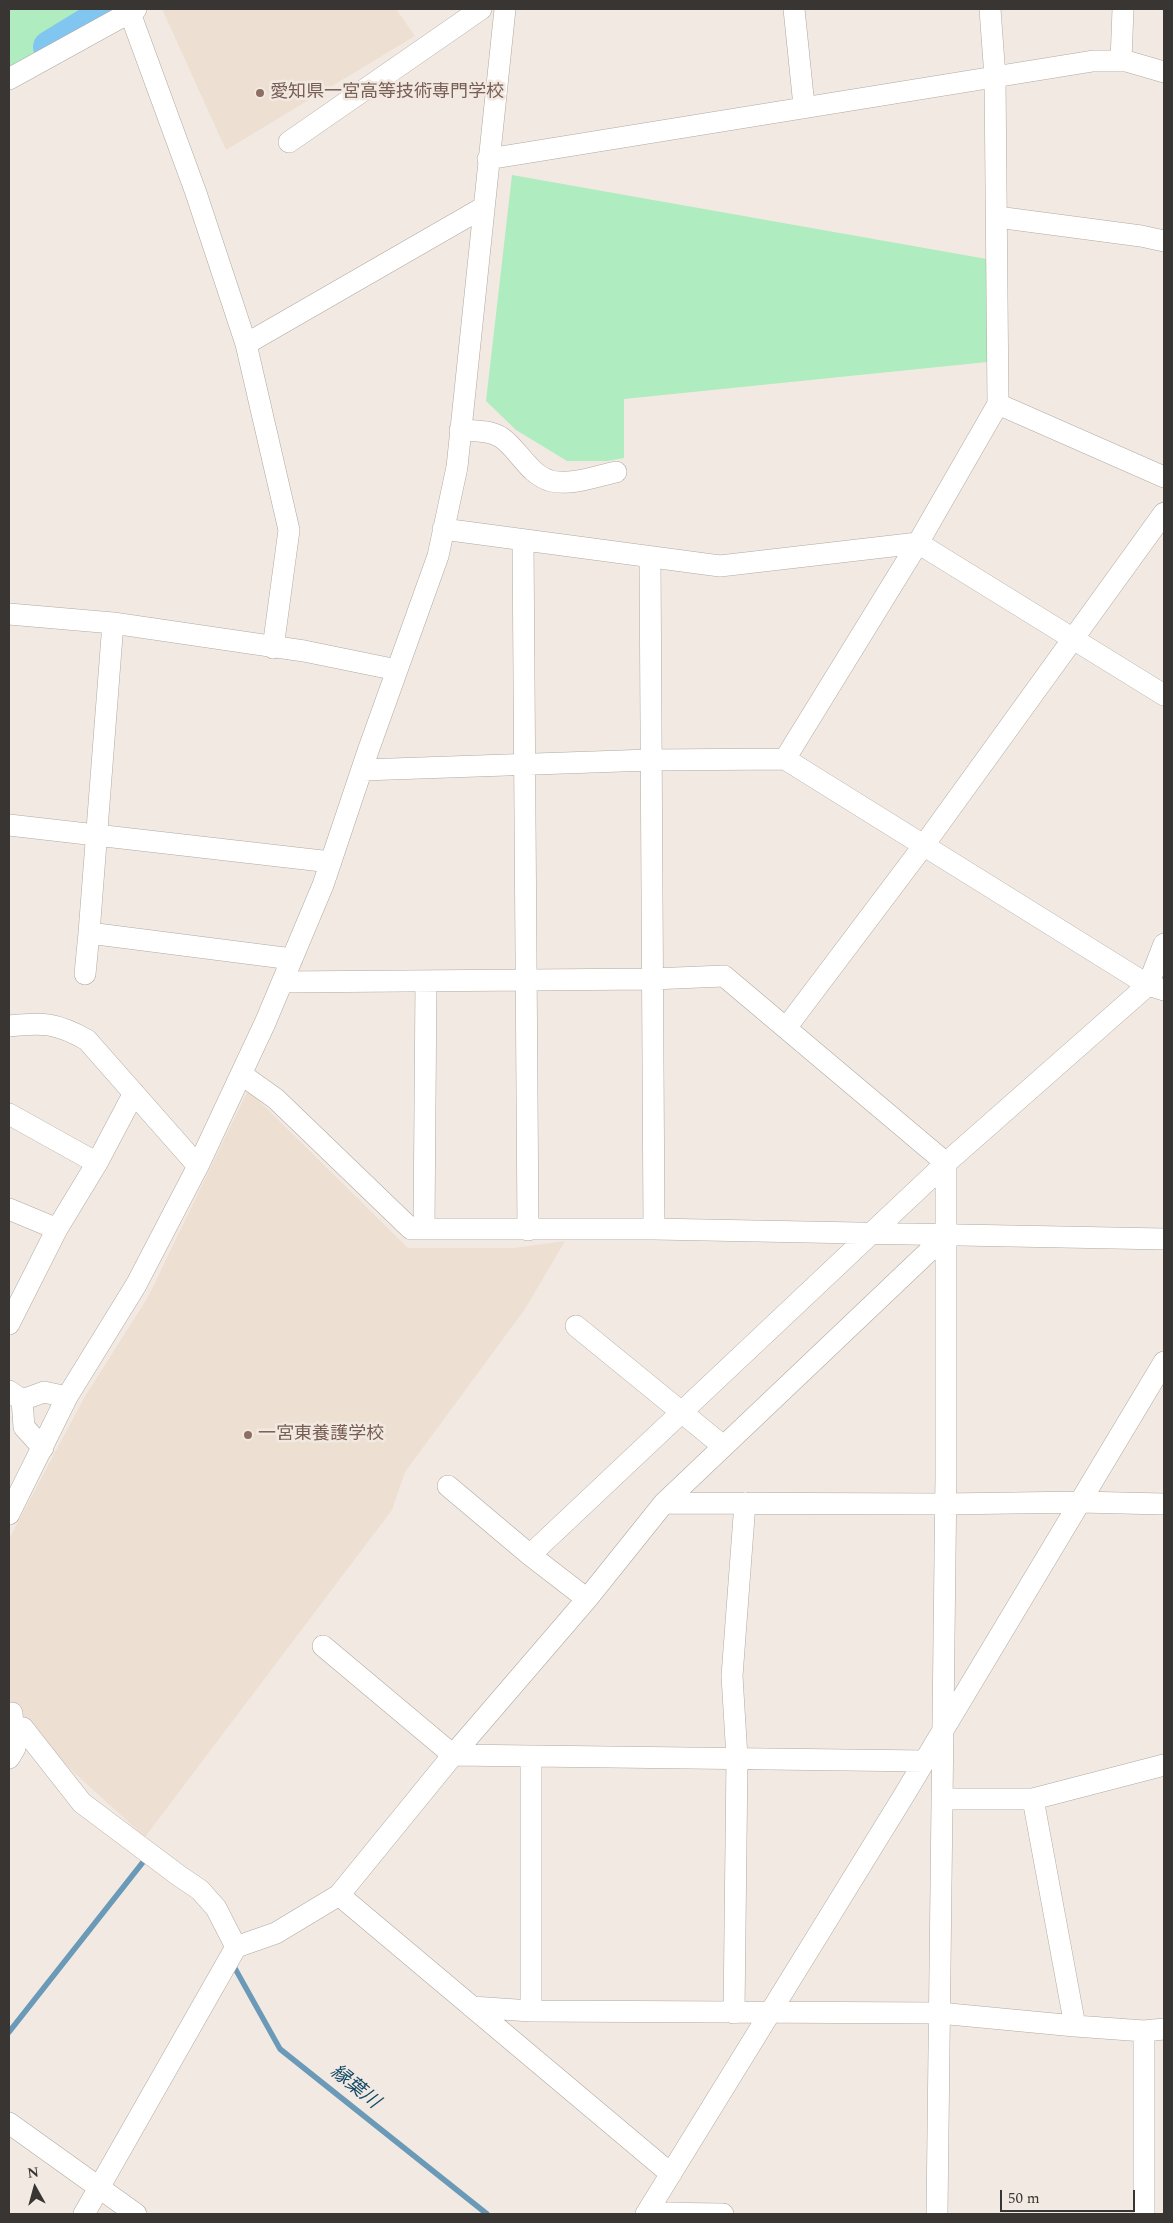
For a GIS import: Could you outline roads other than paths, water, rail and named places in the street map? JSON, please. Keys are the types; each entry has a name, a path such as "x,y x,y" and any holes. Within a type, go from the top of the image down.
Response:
{"street":[{"path":"289,142 481,9"},
{"path":"9,1514 67,1397 136,1285 198,1166 283,982 331,862 365,760 438,556 457,467 505,9"},
{"path":"794,9 804,106"},
{"path":"785,759 918,543 998,404 995,77 990,9"},
{"path":"1121,62 1123,9"},
{"path":"9,79 133,11 246,344 289,530 273,648"},
{"path":"488,159 804,106 1093,61 1121,62 1164,72"},
{"path":"246,344 484,207"},
{"path":"996,217 1140,236 1164,241"},
{"path":"998,404 1164,477"},
{"path":"460,430 488,432 502,438 535,472 551,481 570,482 616,472"},
{"path":"786,1028 924,845 1164,513"},
{"path":"444,529 720,566 918,543 1164,695"},
{"path":"523,540 528,1230"},
{"path":"650,557 654,1230"},
{"path":"9,614 113,623 273,648 304,651 397,670"},
{"path":"85,974 113,623"},
{"path":"365,760 526,763 785,759 1156,988"},
{"path":"9,825 331,862"},
{"path":"89,933 292,959"},
{"path":"530,1555 946,1163 1156,988 1164,944"},
{"path":"283,982 527,981 724,976 946,1163 946,1504 937,2214"},
{"path":"424,1228 426,981"},
{"path":"9,1026 34,1023 64,1027 87,1040 198,1166"},
{"path":"241,1074 276,1100 411,1228 654,1230 1164,1239"},
{"path":"12,1311 57,1229 97,1163 134,1093"},
{"path":"9,1114 97,1163"},
{"path":"9,1209 57,1229"},
{"path":"84,2214 236,1947 276,1933 339,1895 453,1755 587,1599 664,1503 946,1235"},
{"path":"576,1326 723,1446"},
{"path":"646,2213 925,1761 1164,1362"},
{"path":"43,1448 24,1427 16,1396 44,1392 67,1397"},
{"path":"448,1486 530,1555 587,1599"},
{"path":"734,2013 737,1758 732,1676 745,1502"},
{"path":"664,1503 946,1504 1080,1502 1164,1504"},
{"path":"323,1646 453,1755 925,1761"},
{"path":"9,1758 15,1748 10,1722"},
{"path":"10,1722 23,1728 82,1803 200,1890 216,1908 236,1947"},
{"path":"531,1756 531,2011"},
{"path":"942,1799 1032,1799 1164,1765"},
{"path":"1032,1799 1075,2026"},
{"path":"339,1895 671,2174"},
{"path":"472,2007 531,2011 939,2013 1075,2026 1154,2030 1144,2214"},
{"path":"9,2123 136,2214"},
{"path":"646,2213 722,2214"}],"waterway":[{"path":"49,47 111,9"},
{"path":"9,2032 147,1857"},
{"name":"縁葉川","path":"232,1963 280,2049 487,2214"}],"place":[{"name":"愛知県一宮高等技術専門学校","path":"260,93"},
{"name":"一宮東養護学校","path":"248,1435"}]}
